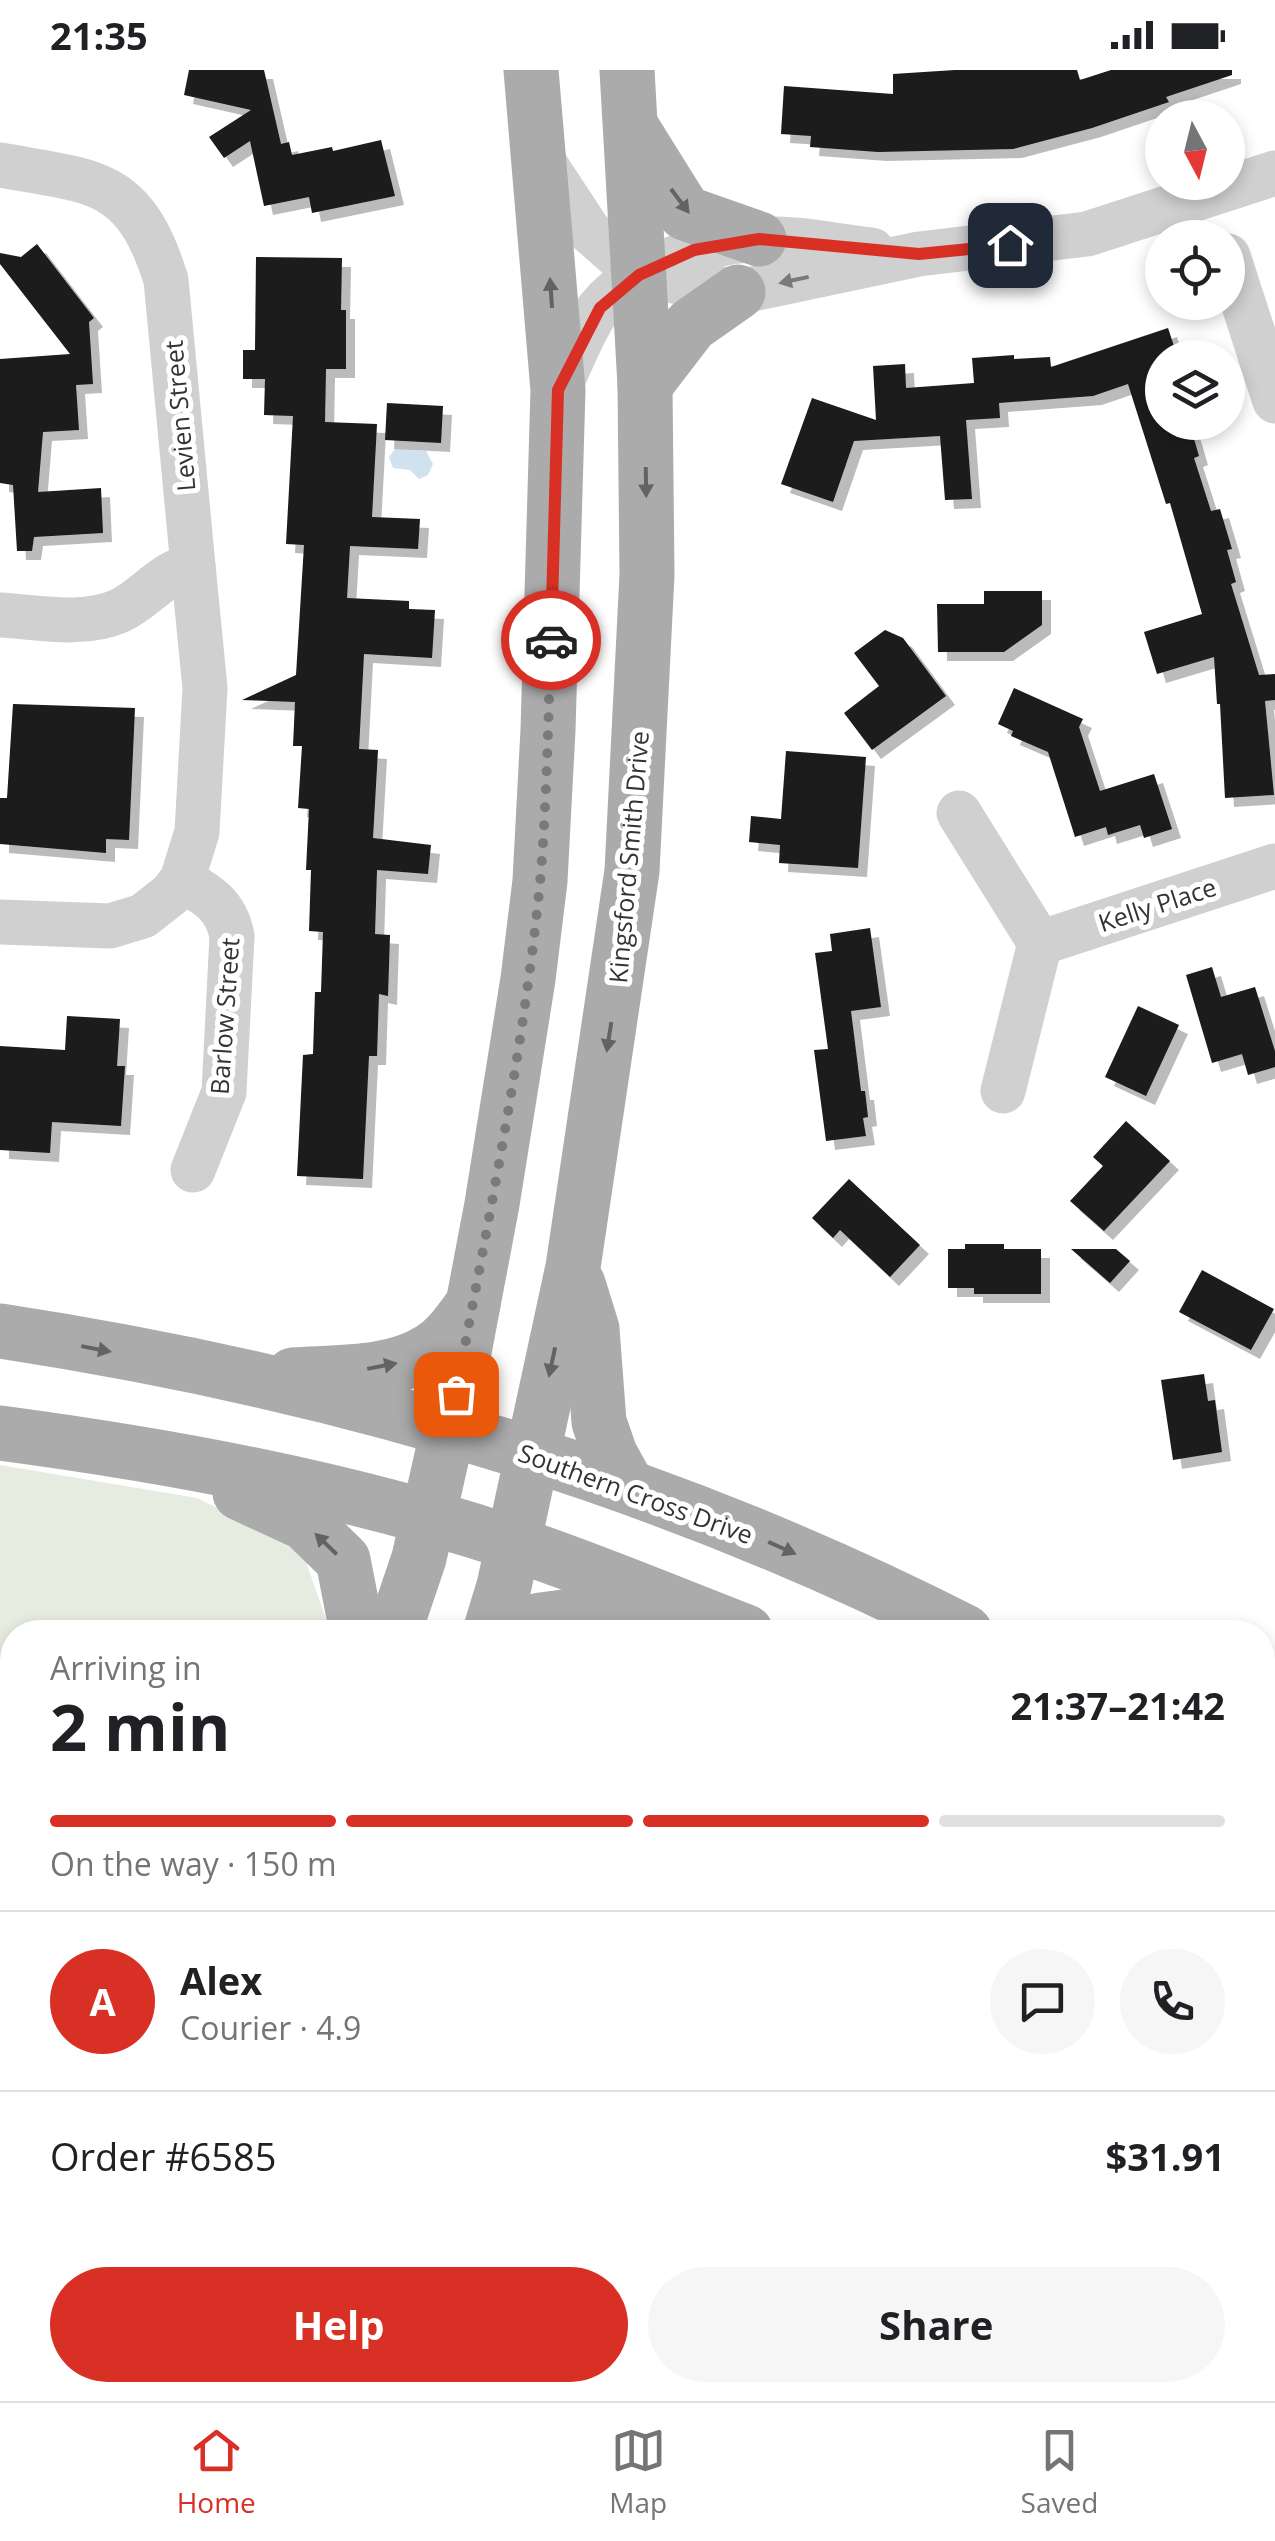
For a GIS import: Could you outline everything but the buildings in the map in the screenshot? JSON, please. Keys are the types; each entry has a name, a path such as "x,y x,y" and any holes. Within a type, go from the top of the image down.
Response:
{"main road":[{"path":"398,1620 428,1518 473,1304 528,978 540,881 558,390 531,70"},
{"name":"Kingsford Smith Drive","path":"494,1620 573,1267 632,871 647,575 645,385 626,70"},
{"path":"630,126 686,213 759,239"},
{"path":"645,385 691,324 738,292"},
{"path":"573,1267 592,1329 599,1422 610,1454 627,1484"},
{"path":"250,1378 362,1370 409,1360 447,1337 473,1304"},
{"name":"Southern Cross Drive","path":"0,1331 250,1378 532,1454 627,1484 772,1543 940,1620"},
{"path":"7,1434 236,1471 428,1518 513,1543 715,1620"},
{"path":"7,1434 254,1496 305,1523 342,1560 354,1620"},
{"path":"541,1620 672,1603"}],"street":[{"path":"540,156 589,232 639,275 738,292 919,254 1087,234 1192,200"},
{"name":"Levien Street","path":"0,165 88,181 119,197 132,209 154,242 166,280 193,566"},
{"path":"1245,183 1275,173"},
{"path":"558,390 600,308 639,275 694,250 759,239 919,254"},
{"path":"1245,309 1275,402"},
{"path":"0,615 84,620 119,611 165,577 193,566 204,688 198,832 182,880 171,894 143,916 110,926 0,922"},
{"path":"959,813 1040,943 1003,1091"},
{"name":"Kelly Place","path":"1040,943 1275,866"},
{"name":"Barlow Street","path":"182,880 212,898 228,916 232,936 224,1092 193,1170"}],"shaded area":[{"path":"0,1465 197,1498 302,1550 326,1620 0,1620"}],"water":[{"path":"395,449 426,451 433,464 428,475 419,479 410,470 393,468 389,457"}],"way so far":[{"path":"456,1394 492,1204 528,978 540,881 551,640"}],"route":[{"path":"551,640 558,390 600,308 639,275 694,250 759,239 919,254 1010,245"}]}
